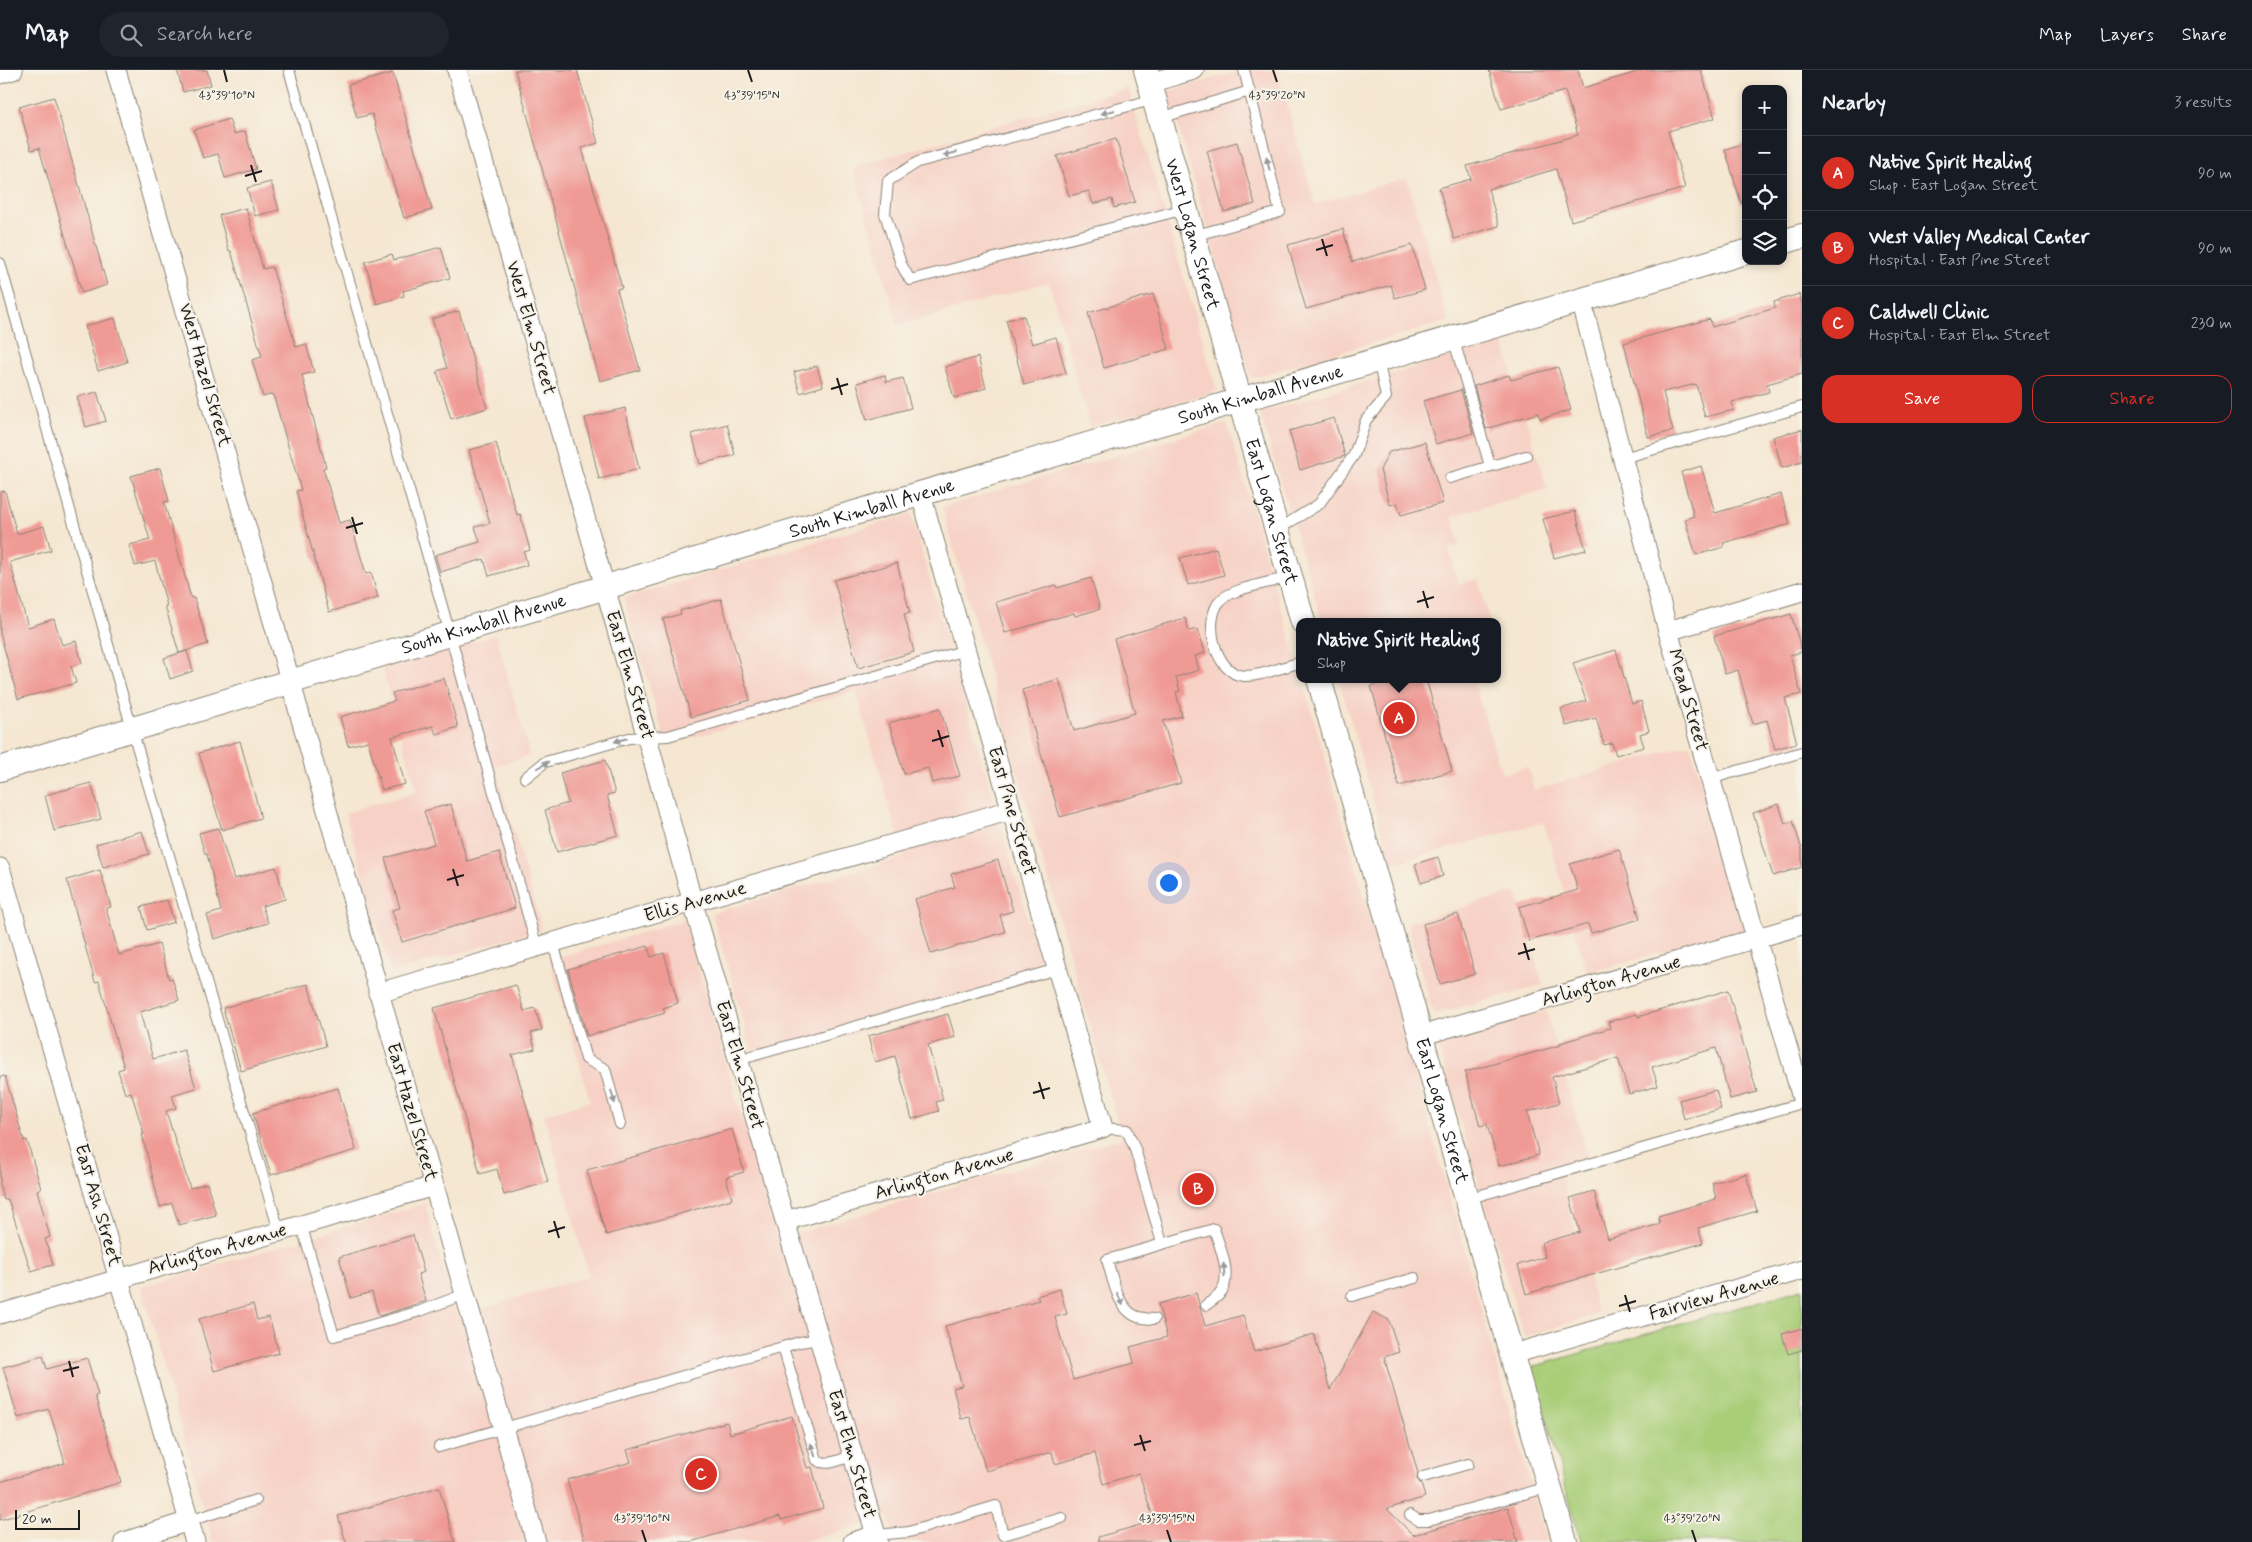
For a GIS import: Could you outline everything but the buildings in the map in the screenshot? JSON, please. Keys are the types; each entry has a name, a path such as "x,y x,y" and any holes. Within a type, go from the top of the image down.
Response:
{"street":[{"path":"0,74 14,70"},
{"name":"West Hazel Street","path":"116,70 291,681"},
{"name":"West Elm Street","path":"457,70 605,587"},
{"path":"1152,93 1194,70"},
{"name":"West Logan Street","path":"1152,93 1240,400"},
{"path":"1787,241 1802,236"},
{"name":"South Kimball Avenue","path":"0,769 605,587 1742,253"},
{"name":"Mead Street","path":"1581,300 1668,630 1802,1098"},
{"name":"East Logan Street","path":"1240,400 1302,618"},
{"name":"East Pine Street","path":"921,495 1103,1128"},
{"name":"East Elm Street","path":"605,587 693,903 877,1539"},
{"path":"1668,630 1802,591"},
{"name":"East Hazel Street","path":"291,681 378,993 536,1542"},
{"name":"East Logan Street","path":"1320,683 1510,1355 1565,1542"},
{"name":"Ellis Avenue","path":"378,993 1011,810"},
{"name":"East Ash Street","path":"0,868 195,1542"},
{"name":"Arlington Avenue","path":"1420,1036 1802,925"},
{"name":"Arlington Avenue","path":"785,1221 1103,1128"},
{"name":"Arlington Avenue","path":"0,1314 434,1186"},
{"name":"Fairview Avenue","path":"1510,1355 1802,1270"},
{"path":"124,1542 189,1521"},
{"path":"853,1542 877,1539"}],"lane":[{"path":"289,70 450,634 545,946 586,1059 605,1069 620,1124"},
{"path":"1193,236 1280,212 1244,70"},
{"path":"1185,209 910,280 901,264 885,214 888,181 918,162 1152,93 1250,92"},
{"path":"0,263 132,729 279,1231"},
{"path":"1453,338 1490,466"},
{"path":"1277,530 1319,504 1354,455 1366,420 1386,397 1378,359"},
{"path":"1622,458 1802,407"},
{"path":"1450,478 1526,456"},
{"path":"1290,577 1235,592 1222,599 1214,609 1211,623 1221,661 1232,672 1244,676 1296,664"},
{"path":"525,778 545,762 630,738 668,736 966,650"},
{"path":"1710,779 1802,752"},
{"path":"738,1060 1057,970"},
{"path":"1466,1199 1802,1104"},
{"path":"1103,1128 1128,1130 1138,1157 1162,1243"},
{"path":"301,1224 334,1336 420,1311 464,1294"},
{"path":"1154,1319 1136,1317 1124,1306 1117,1292 1108,1260 1214,1229 1224,1263 1225,1283 1219,1294 1206,1305"},
{"path":"1352,1296 1415,1278"},
{"path":"439,1448 783,1347 819,1339"},
{"path":"783,1347 816,1460 821,1463 828,1463 853,1456"},
{"path":"1423,1477 1468,1464"},
{"path":"1410,1515 1418,1520 1429,1520 1549,1487"},
{"path":"189,1521 256,1500"},
{"path":"877,1539 909,1532 996,1506 1004,1535 1062,1518"}],"shaded area":[{"path":"1245,70 1277,70 1315,204 1407,178 1448,321 1251,378 1168,91"},
{"path":"1128,88 1217,391 1090,427 1049,282 898,326 853,167"},
{"path":"1503,341 1547,489 1452,516 1460,545 1449,548 1458,584 1478,579 1489,618 1321,618 1260,413"},
{"path":"1227,423 1296,658 1296,683 1303,683 1323,750 1547,1542 895,1542 888,1517 803,1542 213,1542 141,1287 425,1204 457,1316 589,1276 544,1114 590,1101 550,960 684,920 777,1239 1122,1138 942,507"},
{"path":"911,514 1044,977 755,1062 712,913 904,857 856,691 666,745 624,598"},
{"path":"496,635 530,756 495,766 542,929 391,973 345,813 417,792 382,667"},
{"path":"1340,683 1474,683 1502,774 1528,767 1534,790 1690,744 1743,929 1587,973 1544,822 1391,864"},
{"path":"1516,892 1543,985 1434,1015 1407,923"},
{"path":"1546,1011 1591,1168 1561,1177 1598,1314 1524,1337 1437,1042"}],"green space":[{"path":"1802,1289 1802,1542 1581,1542 1532,1367"}],"place":[{"name":"Native Spirit Healing","path":"1399,718"},
{"name":"West Valley Medical Center","path":"1198,1189"},
{"name":"Caldwell Clinic","path":"701,1474"}]}
